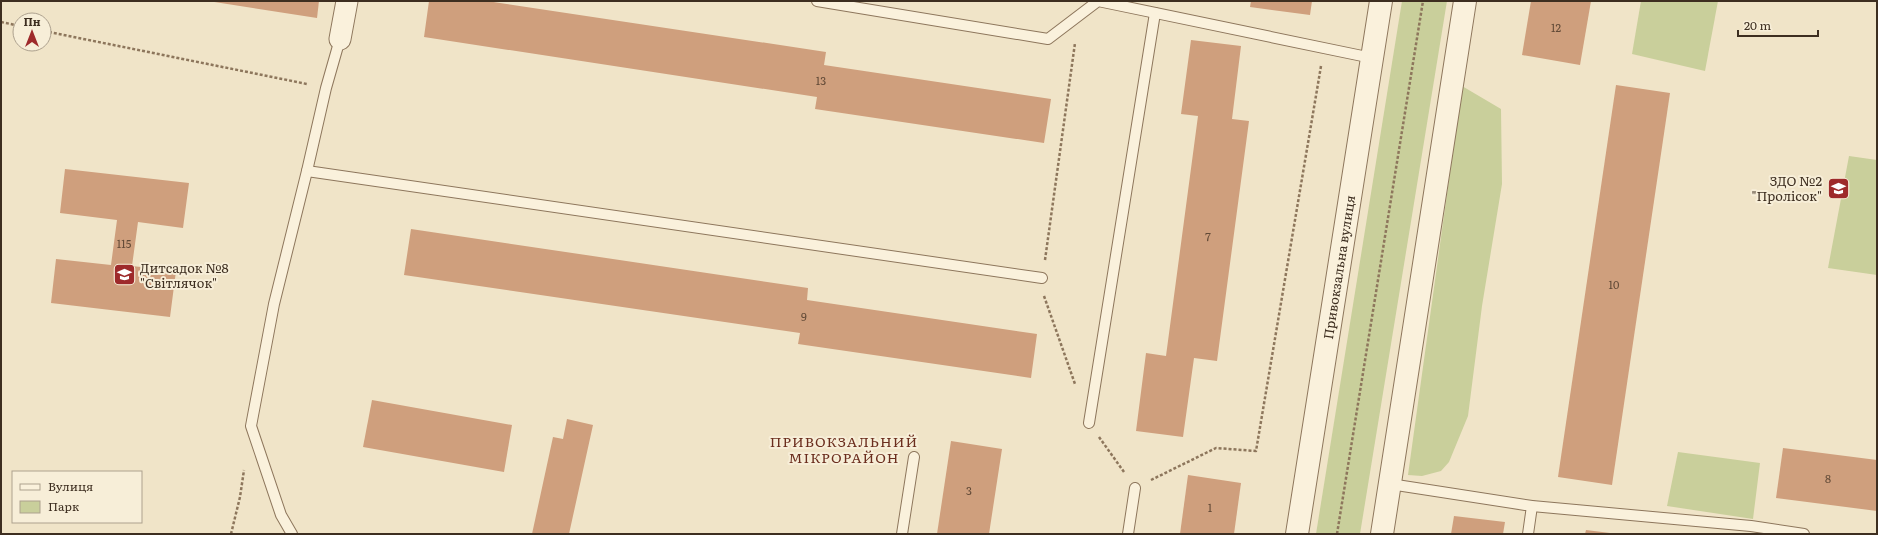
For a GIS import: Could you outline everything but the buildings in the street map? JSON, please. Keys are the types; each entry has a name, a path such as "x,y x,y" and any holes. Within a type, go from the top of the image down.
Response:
{"street":[{"path":"340,39 347,1"},
{"name":"Привокзальна вулиця","path":"1297,534 1382,1"},
{"path":"1382,534 1465,1"}],"lane":[{"path":"817,1 1048,39 1098,1 1372,58"},
{"path":"1089,423 1155,13"},
{"path":"292,534 281,515 251,426 274,304 326,88 340,39"},
{"path":"307,171 1042,278"},
{"path":"902,534 914,457"},
{"path":"1390,484 1532,506 1751,526 1804,534"},
{"path":"1128,534 1135,488"},
{"path":"1528,534 1532,506"}],"path":[{"path":"1337,534 1423,1"},
{"path":"1076,387 1043,293 1042,278 1079,16"},
{"path":"1,22 12,24"},
{"path":"52,33 326,88"},
{"path":"1089,423 1135,488 1216,448 1256,451 1324,48"},
{"path":"231,534 240,497 245,465"}],"green space":[{"path":"1402,1 1447,1 1360,534 1316,534"},
{"path":"1641,1 1718,1 1705,71 1632,54"},
{"path":"1462,86 1501,109 1502,184 1482,306 1468,416 1449,462 1441,471 1422,476 1408,475"},
{"path":"1849,156 1877,160 1877,275 1828,268"},
{"path":"1678,452 1760,463 1753,519 1667,506"}],"place":[{"name":"ЗДО №2 \"Пролісок\"","path":"1838,188"},
{"name":"Дитсадок №8 \"Світлячок\"","path":"125,275"}],"district":[{"name":"ПРИВОКЗАЛЬНИЙ МІКРОРАЙОН","path":"844,450"}]}
